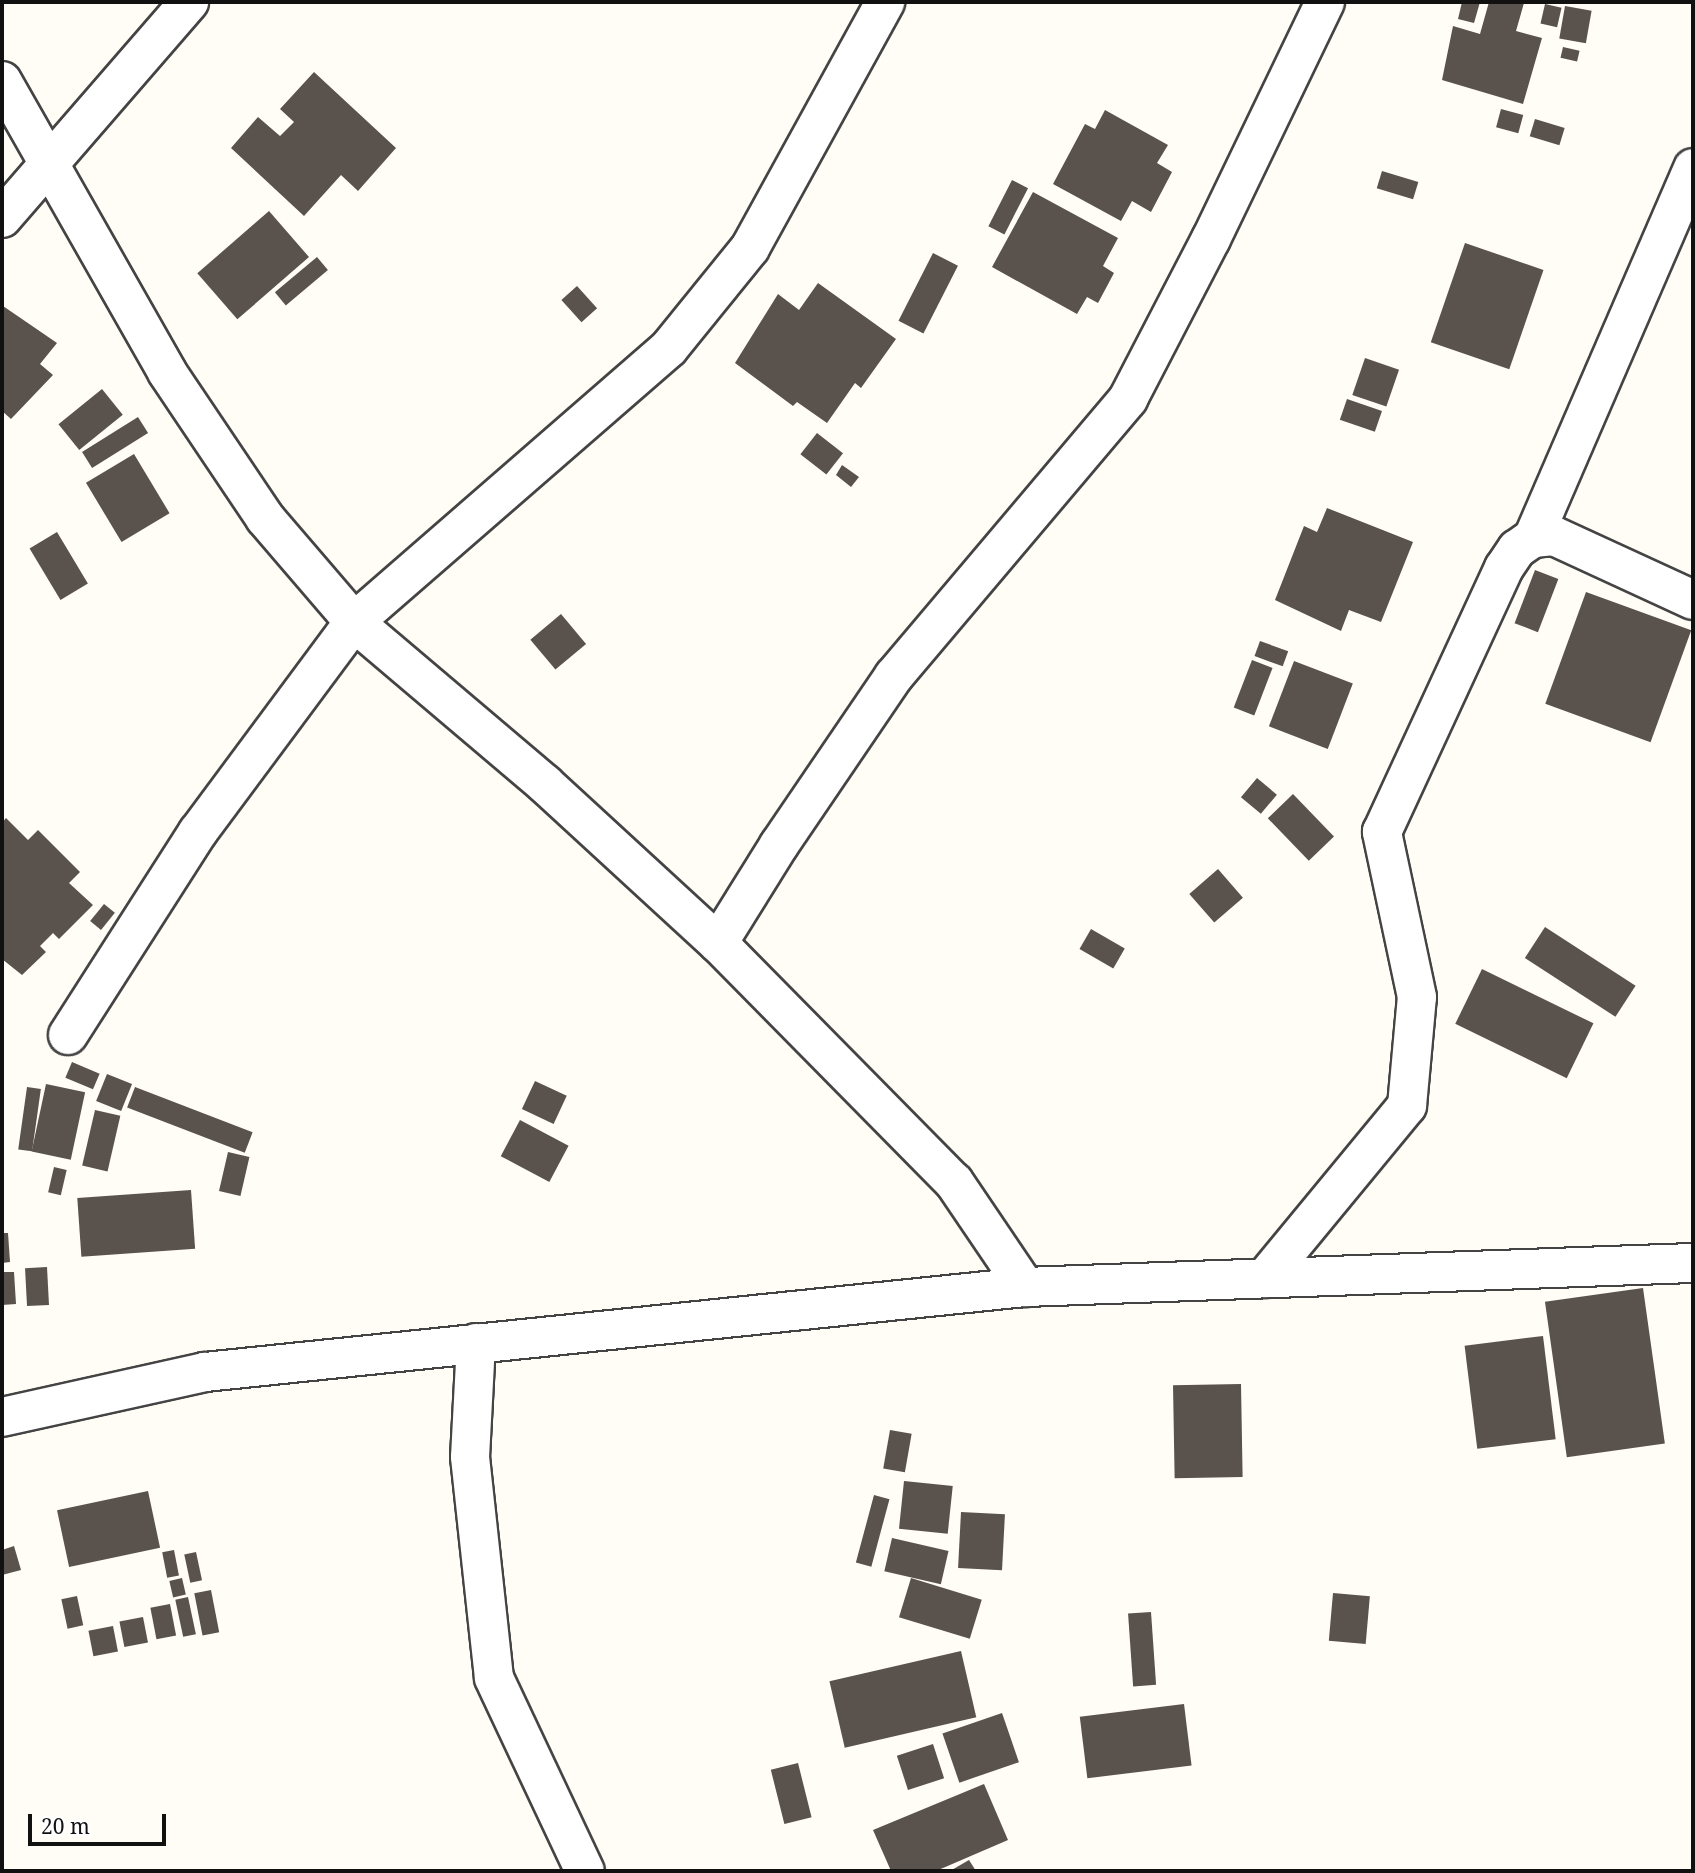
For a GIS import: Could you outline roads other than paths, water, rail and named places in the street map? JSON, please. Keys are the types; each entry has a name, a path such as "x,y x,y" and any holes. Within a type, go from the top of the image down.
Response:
{"street":[{"path":"2,219 47,162 189,2"},
{"path":"68,1035 198,832 354,622 670,348 750,248 885,2"},
{"path":"718,943 779,845 894,676 1128,398 1212,239 1325,2"},
{"path":"2,81 175,383 265,518 354,622 545,785 718,943 954,1182 1025,1287"},
{"path":"1533,538 1693,168"},
{"path":"1265,1278 1407,1106 1416,997 1382,832 1504,568 1517,549 1533,538 1554,536 1693,600"},
{"path":"2,1417 205,1371 1025,1287 1693,1263"},
{"path":"476,1343 470,1457 494,1678 584,1871"}]}
